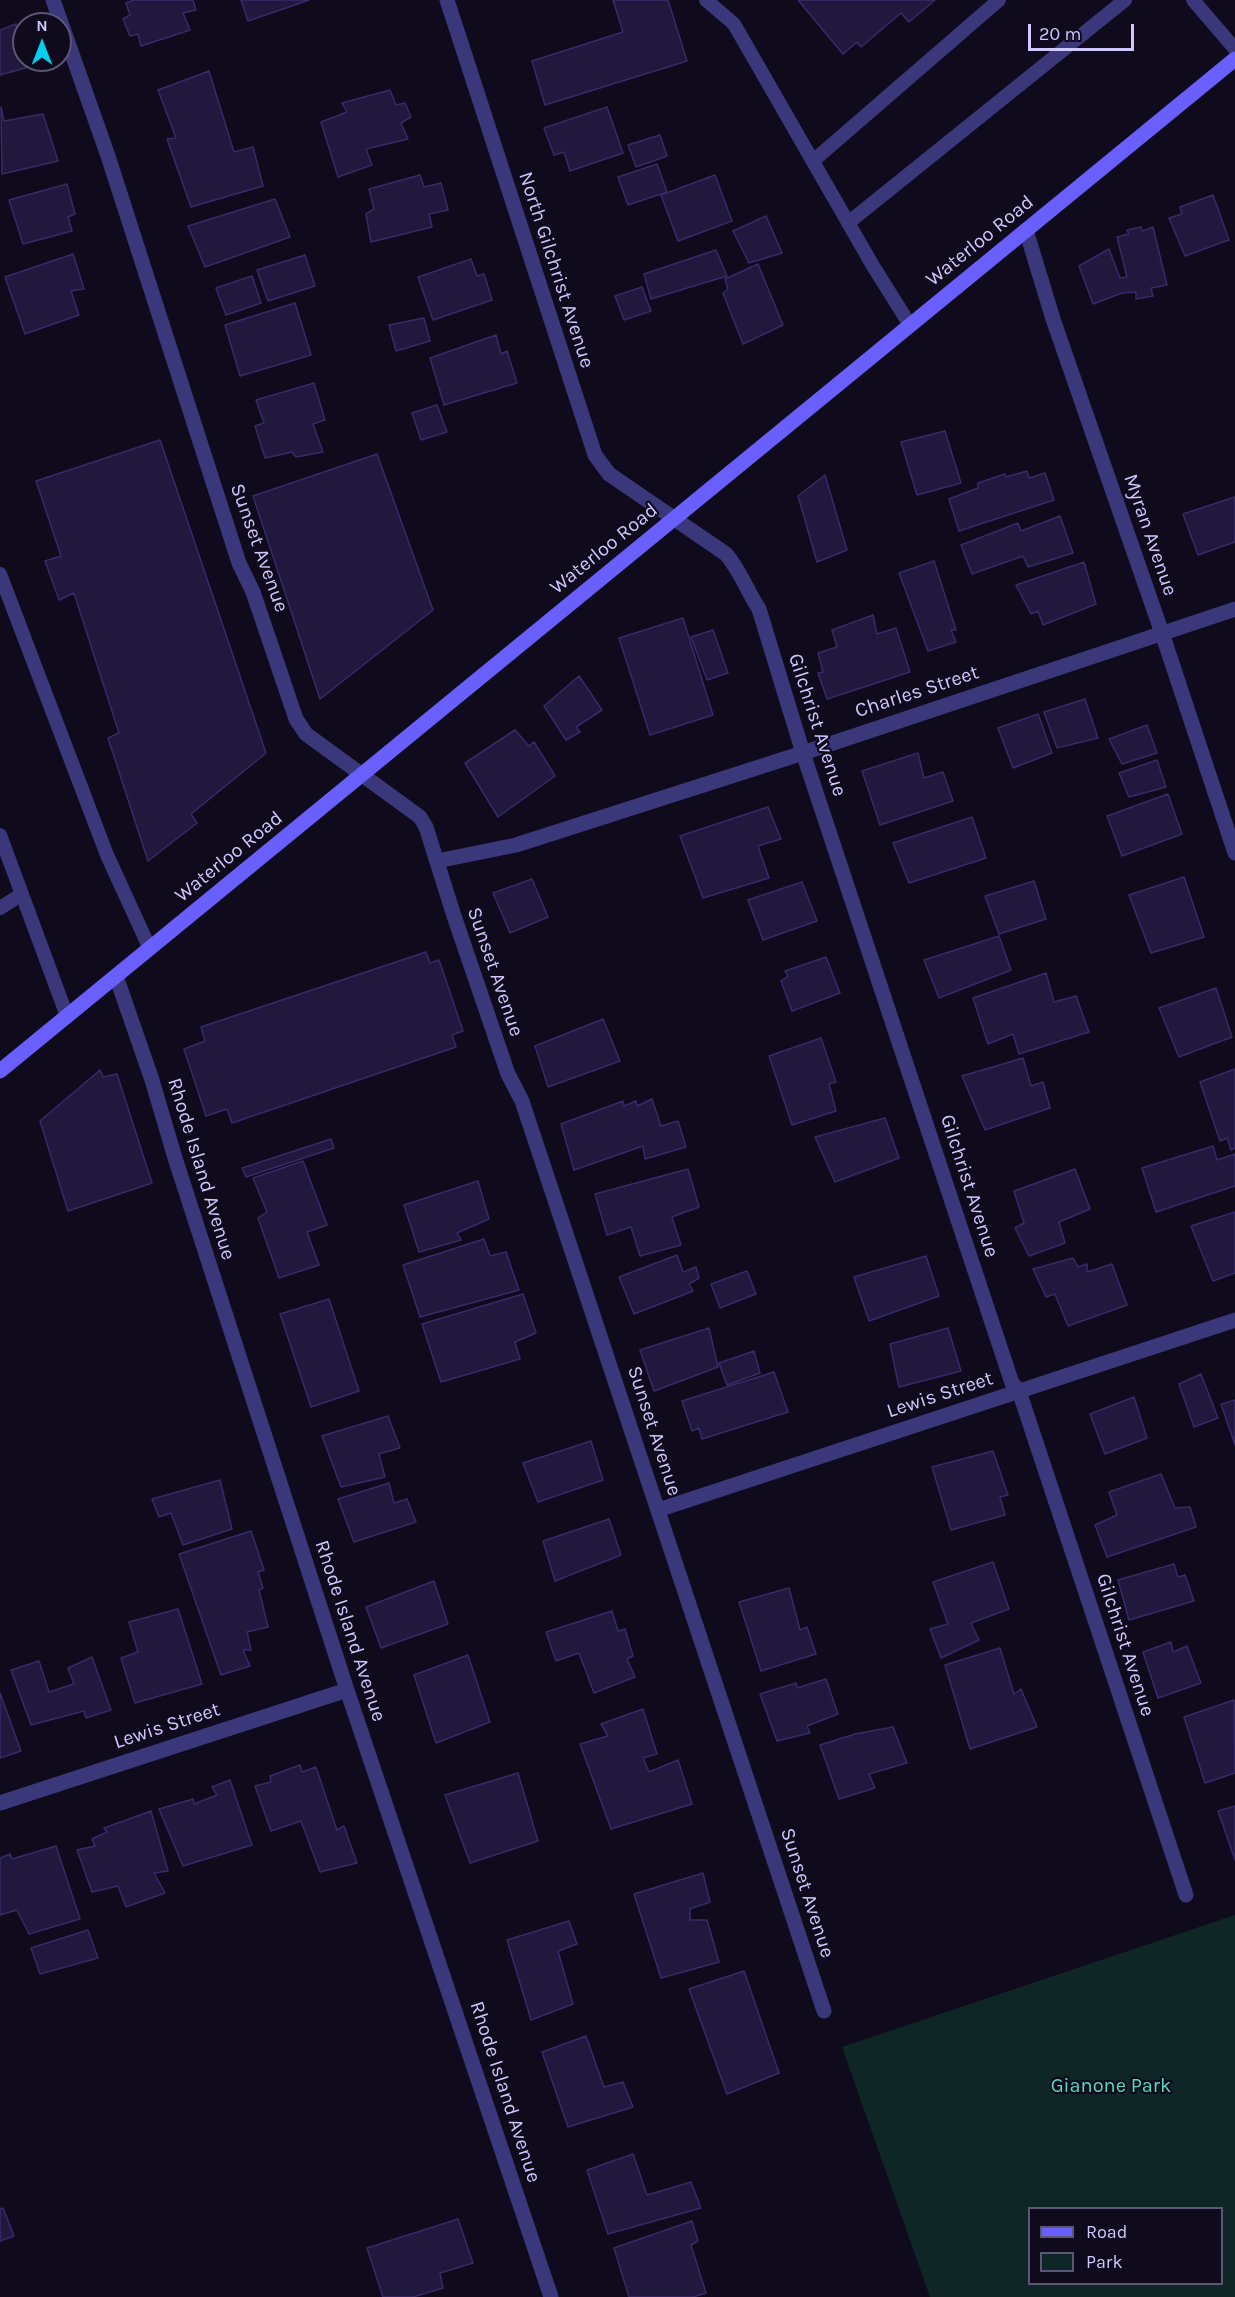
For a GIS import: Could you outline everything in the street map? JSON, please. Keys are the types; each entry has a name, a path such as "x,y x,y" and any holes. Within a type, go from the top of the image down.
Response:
{"main road":[{"name":"Waterloo Road","path":"0,1071 1235,59"}],"street":[{"name":"Sunset Avenue","path":"53,0 111,168 239,563 253,592 296,719 306,734 420,818 426,827 508,1074 522,1101 824,2011"},
{"name":"North Gilchrist Avenue","path":"447,0 595,455 609,474 673,519"},
{"name":"Myran Avenue","path":"1026,230 1053,319 1162,633 1235,853"},
{"name":"Gilchrist Avenue","path":"673,519 726,554 736,565 748,593 759,609 803,753 1012,1383 1019,1391 1186,1895"},
{"name":"Charles Street","path":"437,861 516,845 803,753 1235,609"},
{"name":"Rhode Island Avenue","path":"116,976 152,1080 347,1690 551,2297"},
{"name":"Lewis Street","path":"658,1510 1235,1320"},
{"name":"Lewis Street","path":"0,1803 347,1690"}],"lane":[{"path":"706,0 734,24 848,223 910,325"},
{"path":"813,161 999,0"},
{"path":"848,223 1125,0"},
{"path":"1193,0 1235,49"},
{"path":"0,574 107,855 150,949"},
{"path":"0,835 67,1016"},
{"path":"0,908 22,894"}],"green space":[{"name":"Gianone Park","path":"1235,1915 1235,2297 930,2297 842,2047"}],"building":[{"path":"134,0 193,0 196,10 183,13 190,30 141,46 138,34 130,36 123,19 130,15 126,3"},
{"path":"241,0 309,0 248,21"},
{"path":"613,0 668,0 687,61 545,105 532,61 623,32"},
{"path":"798,0 935,0 909,22 901,13 861,47 857,42 843,54"},
{"path":"12,26 12,72 0,75 0,30"},
{"path":"209,71 234,152 253,147 263,186 191,207 167,139 176,138 158,90"},
{"path":"390,90 396,105 405,103 411,117 401,123 408,139 366,149 372,165 338,177 321,122 347,112 342,103"},
{"path":"1,107 4,121 43,114 58,161 2,174"},
{"path":"607,107 623,153 570,171 564,152 554,155 544,128"},
{"path":"660,135 667,156 636,167 628,145"},
{"path":"657,164 667,192 628,205 618,177"},
{"path":"420,175 424,187 441,183 448,210 429,214 432,227 371,242 366,214 374,209 369,189"},
{"path":"715,175 732,221 678,241 661,195"},
{"path":"67,184 75,214 68,217 72,231 23,244 9,200"},
{"path":"1213,195 1229,240 1185,256 1169,218 1182,214 1180,207"},
{"path":"275,199 290,237 205,267 188,226"},
{"path":"766,216 782,253 749,263 733,231"},
{"path":"1141,227 1142,231 1153,227 1167,285 1151,288 1153,296 1136,299 1136,292 1122,293 1093,304 1079,266 1109,249 1120,278 1127,277 1117,237 1129,234 1127,230"},
{"path":"716,250 727,276 651,299 644,274"},
{"path":"73,254 84,289 71,291 79,315 25,334 5,277"},
{"path":"305,255 315,286 268,301 257,270"},
{"path":"471,259 477,276 484,274 492,300 433,320 418,277"},
{"path":"758,264 783,325 743,344 723,293 728,289 725,279"},
{"path":"252,276 261,303 226,315 216,288"},
{"path":"642,287 651,311 624,320 615,296"},
{"path":"295,303 311,355 240,376 225,325"},
{"path":"424,318 430,341 396,351 389,325"},
{"path":"496,335 501,354 507,351 517,383 444,405 430,358"},
{"path":"314,383 325,420 313,424 323,452 296,457 292,452 265,458 255,426 264,423 256,400"},
{"path":"437,405 447,432 421,440 412,413"},
{"path":"945,431 961,483 917,495 901,442"},
{"path":"160,440 266,753 191,814 197,823 148,861 108,738 119,733 74,593 59,600 45,561 61,556 36,481"},
{"path":"377,454 433,610 320,699 253,496"},
{"path":"1027,471 1029,478 1045,473 1054,500 959,531 949,499 978,488 978,483 1005,474 1006,477"},
{"path":"825,475 847,550 817,562 798,496"},
{"path":"1235,497 1235,542 1198,555 1183,514"},
{"path":"1060,516 1073,553 1028,567 1023,556 972,574 961,545 1018,523 1021,531"},
{"path":"934,561 956,630 951,630 956,642 928,651 899,573"},
{"path":"1084,562 1096,604 1043,625 1038,611 1031,614 1016,585"},
{"path":"873,615 877,634 896,628 910,672 827,699 818,673 823,672 818,653 837,647 832,630"},
{"path":"683,618 713,715 650,735 619,638"},
{"path":"713,630 728,673 707,680 691,637"},
{"path":"579,676 602,710 576,727 580,732 566,740 544,706"},
{"path":"1085,699 1098,738 1057,748 1044,712"},
{"path":"1038,714 1052,753 1013,768 998,728"},
{"path":"1147,725 1157,753 1122,764 1109,739"},
{"path":"515,730 529,746 534,742 555,776 498,817 465,763"},
{"path":"918,753 924,778 943,772 953,801 880,825 862,771"},
{"path":"1157,760 1166,787 1129,797 1119,773"},
{"path":"1168,794 1182,834 1122,856 1107,816"},
{"path":"768,807 781,839 758,846 769,878 703,898 680,836"},
{"path":"972,817 986,858 909,883 893,843"},
{"path":"1184,877 1204,937 1151,953 1129,895"},
{"path":"532,879 548,917 510,933 493,893"},
{"path":"1034,881 1046,919 999,934 985,896"},
{"path":"802,882 817,921 763,940 748,900"},
{"path":"999,936 1011,970 939,998 924,960"},
{"path":"426,952 430,963 439,960 463,1031 452,1035 456,1047 232,1123 227,1109 206,1116 184,1049 205,1041 201,1027"},
{"path":"826,957 840,993 792,1011 781,981 788,976 785,971"},
{"path":"1046,973 1054,1002 1076,996 1089,1032 1019,1054 1013,1034 988,1044 973,998"},
{"path":"1216,988 1232,1037 1179,1057 1159,1008"},
{"path":"603,1019 620,1061 548,1087 535,1046"},
{"path":"821,1038 836,1082 829,1084 836,1111 792,1125 769,1056"},
{"path":"1023,1058 1031,1086 1043,1082 1050,1108 985,1130 962,1076"},
{"path":"1235,1069 1235,1148 1231,1150 1227,1138 1220,1141 1200,1082"},
{"path":"100,1070 103,1077 117,1074 152,1183 68,1211 40,1121"},
{"path":"652,1099 661,1126 678,1121 686,1147 645,1159 643,1146 574,1170 561,1124 623,1101 624,1106 636,1101 637,1106"},
{"path":"885,1118 899,1158 835,1182 815,1137"},
{"path":"331,1139 334,1148 246,1177 242,1168"},
{"path":"1213,1146 1217,1160 1235,1154 1235,1186 1156,1212 1142,1168"},
{"path":"303,1161 327,1225 307,1232 319,1265 279,1278 258,1218 267,1212 253,1178"},
{"path":"688,1169 699,1207 672,1217 681,1245 640,1256 631,1227 607,1235 595,1194"},
{"path":"1075,1169 1090,1209 1059,1222 1065,1243 1029,1256 1015,1228 1024,1223 1014,1191"},
{"path":"478,1181 489,1219 457,1233 461,1240 419,1252 404,1205"},
{"path":"1235,1212 1235,1273 1213,1281 1191,1226"},
{"path":"484,1239 490,1256 506,1252 519,1290 420,1317 403,1265"},
{"path":"677,1255 683,1272 696,1267 699,1278 689,1284 693,1291 634,1314 619,1277"},
{"path":"926,1256 939,1296 869,1321 854,1277"},
{"path":"1073,1258 1078,1267 1087,1264 1087,1272 1112,1264 1127,1305 1068,1326 1055,1294 1046,1297 1033,1269"},
{"path":"747,1271 756,1294 720,1308 711,1284"},
{"path":"523,1294 536,1333 515,1342 520,1359 441,1382 422,1324"},
{"path":"329,1299 359,1391 311,1407 280,1314"},
{"path":"709,1328 718,1367 654,1391 640,1350"},
{"path":"948,1328 961,1371 899,1387 890,1344"},
{"path":"754,1351 760,1373 727,1385 719,1363"},
{"path":"774,1372 788,1412 702,1439 699,1428 692,1431 682,1401"},
{"path":"1201,1374 1218,1418 1194,1427 1179,1384"},
{"path":"1134,1397 1147,1438 1105,1454 1090,1414"},
{"path":"1235,1400 1235,1445 1221,1404"},
{"path":"388,1416 400,1448 379,1454 385,1477 341,1487 322,1436"},
{"path":"591,1441 603,1480 538,1502 523,1463"},
{"path":"993,1451 1008,1495 1000,1497 1005,1515 951,1530 932,1467"},
{"path":"1161,1474 1175,1508 1190,1507 1196,1527 1107,1557 1095,1525 1117,1515 1109,1492"},
{"path":"220,1480 232,1529 183,1545 171,1513 159,1517 152,1499"},
{"path":"389,1483 394,1503 407,1499 416,1522 354,1542 338,1499"},
{"path":"609,1519 621,1555 555,1581 543,1541"},
{"path":"251,1531 264,1570 258,1572 263,1588 259,1590 268,1627 247,1632 251,1650 243,1650 250,1666 221,1675 179,1554"},
{"path":"993,1562 1009,1609 971,1623 979,1640 941,1658 930,1629 948,1624 933,1582"},
{"path":"1174,1564 1178,1577 1185,1575 1194,1601 1129,1620 1118,1580"},
{"path":"434,1581 448,1624 381,1648 366,1607"},
{"path":"789,1588 800,1630 807,1627 816,1654 761,1671 739,1602"},
{"path":"178,1609 202,1684 135,1703 121,1658 138,1652 129,1622"},
{"path":"612,1611 618,1631 625,1629 633,1656 627,1659 635,1677 594,1693 579,1653 556,1661 546,1632"},
{"path":"1171,1642 1173,1652 1187,1646 1201,1683 1158,1698 1143,1652"},
{"path":"1000,1648 1014,1694 1021,1689 1037,1727 970,1749 945,1665"},
{"path":"468,1655 490,1722 436,1743 414,1675"},
{"path":"92,1657 111,1710 86,1718 84,1711 31,1725 11,1670 39,1661 49,1692 74,1684 68,1668"},
{"path":"826,1679 838,1714 807,1726 810,1733 777,1741 760,1694 796,1683 797,1688"},
{"path":"0,1693 21,1751 0,1758"},
{"path":"1234,1700 1235,1773 1205,1783 1184,1717"},
{"path":"643,1709 657,1754 643,1758 649,1772 678,1760 692,1804 611,1829 580,1744 608,1736 601,1724"},
{"path":"893,1727 907,1763 869,1774 875,1788 839,1799 820,1745 855,1734"},
{"path":"300,1765 302,1772 316,1767 337,1830 344,1826 357,1863 320,1872 301,1821 271,1831 255,1786 271,1782 270,1776"},
{"path":"518,1773 538,1841 470,1863 445,1795"},
{"path":"230,1780 252,1845 183,1866 159,1809 193,1799 194,1804 217,1795 212,1787"},
{"path":"1235,1806 1235,1860 1218,1811"},
{"path":"151,1811 168,1871 154,1873 165,1893 126,1907 118,1886 92,1892 77,1850 95,1846 92,1839 107,1832 104,1828"},
{"path":"56,1846 80,1919 29,1934 17,1910 0,1915 0,1858 10,1854 12,1859"},
{"path":"703,1873 710,1902 690,1909 690,1920 707,1920 719,1962 661,1978 634,1894"},
{"path":"569,1921 577,1944 558,1951 573,2004 531,2020 507,1940"},
{"path":"88,1930 98,1958 40,1974 31,1948"},
{"path":"744,1971 779,2073 727,2094 689,1989"},
{"path":"586,2036 604,2087 623,2082 633,2107 568,2127 542,2052"},
{"path":"633,2154 647,2195 691,2182 701,2208 608,2234 587,2170"},
{"path":"3,2208 14,2236 0,2241 0,2209"},
{"path":"458,2219 473,2263 440,2273 443,2288 413,2297 383,2297 367,2248"},
{"path":"692,2221 698,2241 691,2245 706,2293 693,2297 629,2297 614,2248"}]}
